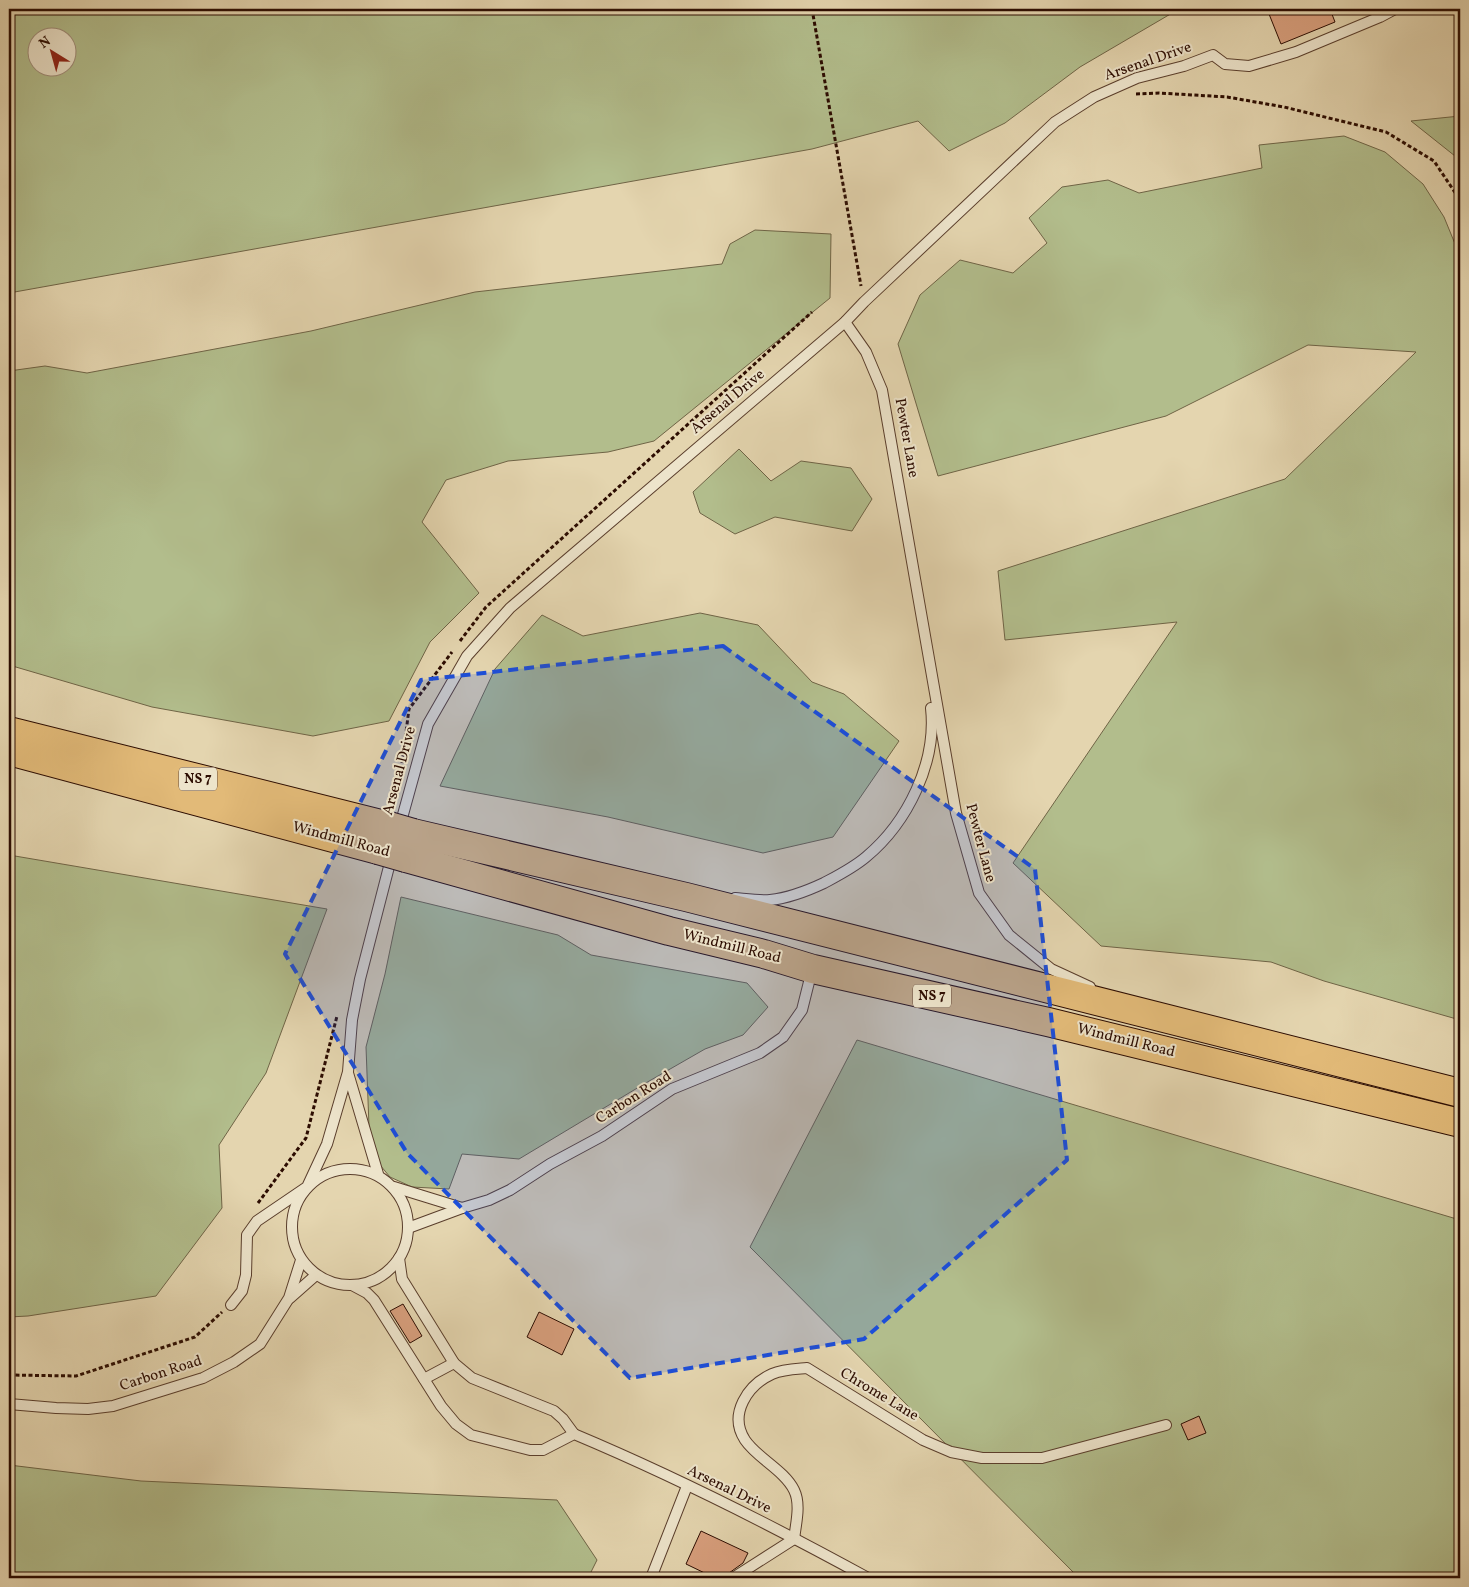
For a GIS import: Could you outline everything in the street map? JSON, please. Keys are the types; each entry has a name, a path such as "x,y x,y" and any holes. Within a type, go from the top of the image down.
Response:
{"highway":[{"name":"Windmill Road","path":"9,731 396,842 669,931 764,954 813,969 1048,1022 1460,1123"},
{"name":"Windmill Road","path":"9,751 396,842 573,870 1460,1093"}],"lane":[{"name":"Arsenal Drive","path":"307,1187 327,1144 348,1072 352,1020 360,979 428,724 467,656 510,608 845,322 1055,122 1094,97 1138,78 1184,66 1213,55 1225,64 1249,66 1296,52 1395,9"},
{"name":"Pewter Lane","path":"845,322 866,352 882,390 956,814 966,854 979,893 1009,935 1051,969 1113,997 1254,1035 1287,1049"},
{"name":"Pewter Lane","path":"573,870 600,873 721,897 769,900 804,892 845,873 868,856 896,825 920,782 930,752 932,721 924,627"},
{"name":"Carbon Road","path":"408,1228 489,1200 510,1190 550,1164 602,1136 672,1089 760,1053 783,1038 802,1010 813,969"},
{"name":"Arsenal Drive","path":"348,1072 378,1174"},
{"path":"231,1305 242,1290 246,1275 247,1235 257,1221 323,1175 342,1168 361,1169 378,1174 394,1188 404,1203 408,1222 407,1241 399,1258 387,1272 370,1282 352,1286"},
{"path":"307,1187 296,1203 291,1223 293,1243 301,1260 316,1275 333,1283 352,1286 374,1300 441,1406 456,1424 471,1435 530,1450 543,1450 574,1434"},
{"path":"394,1188 462,1208"},
{"name":"Arsenal Drive","path":"399,1258 402,1279 454,1363 472,1378 554,1411 563,1419 574,1434 634,1460 794,1539 868,1578"},
{"name":"Carbon Road","path":"9,1404 88,1409 113,1406 203,1378 234,1362 260,1344 289,1298 301,1260"},
{"name":"Carbon Road","path":"289,1298 316,1275"},
{"path":"424,1379 454,1363"},
{"name":"Chrome Lane","path":"794,1539 798,1502 793,1489 746,1440 741,1428 739,1409 745,1396 772,1374 807,1368 923,1440 951,1452 982,1458 1042,1458 1166,1425"},
{"path":"651,1578 687,1486"},
{"path":"733,1578 794,1539"}],"path":[{"path":"812,9 864,302"},
{"path":"1131,94 1159,93 1227,97 1284,107 1386,132 1434,162 1460,200"}],"highlighted area":[{"path":"723,646 1035,869 1067,1160 864,1339 630,1378 407,1153 285,954 421,680"}],"green space":[{"path":"9,9 1179,9 1080,67 1005,123 949,151 918,121 812,149 9,293"},
{"path":"1460,116 1460,160 1411,121"},
{"path":"1344,136 1385,152 1423,184 1444,217 1460,256 1460,1020 1324,981 1271,962 1101,946 1013,863 1177,622 1005,640 998,571 1285,479 1416,352 1308,345 1166,416 938,476 898,344 920,295 960,260 1013,273 1047,243 1029,218 1062,187 1108,180 1139,193 1262,168 1259,145"},
{"path":"755,230 831,234 830,298 654,441 608,452 508,461 446,480 422,522 479,593 430,642 389,721 313,736 152,707 9,665 9,371 45,366 87,373 311,331 475,292 722,264 730,244"},
{"path":"739,449 771,481 801,461 851,468 872,499 852,531 775,517 735,534 700,513 693,492"},
{"path":"700,613 758,625 812,682 844,694 899,741 833,837 763,853 608,817 440,786 495,669 542,615 583,636"},
{"path":"9,855 327,909 266,1073 219,1145 222,1208 156,1296 28,1316 9,1317"},
{"path":"401,897 558,935 591,955 747,983 768,1007 743,1035 705,1049 519,1159 462,1154 449,1189 412,1187 390,1177 370,1153 366,1047 385,974"},
{"path":"857,1040 1460,1220 1460,1578 1079,1578 750,1247"},
{"path":"9,1465 141,1481 557,1500 597,1560 588,1578 9,1578"}],"building":[{"path":"1281,9 1330,9 1335,22 1281,44 1269,14"},
{"path":"403,1304 422,1336 410,1343 390,1311"},
{"path":"539,1312 574,1329 562,1355 527,1337"},
{"path":"1199,1416 1206,1433 1188,1440 1181,1424"},
{"path":"701,1531 748,1553 743,1563 729,1573 726,1578 715,1578 686,1564"}]}
